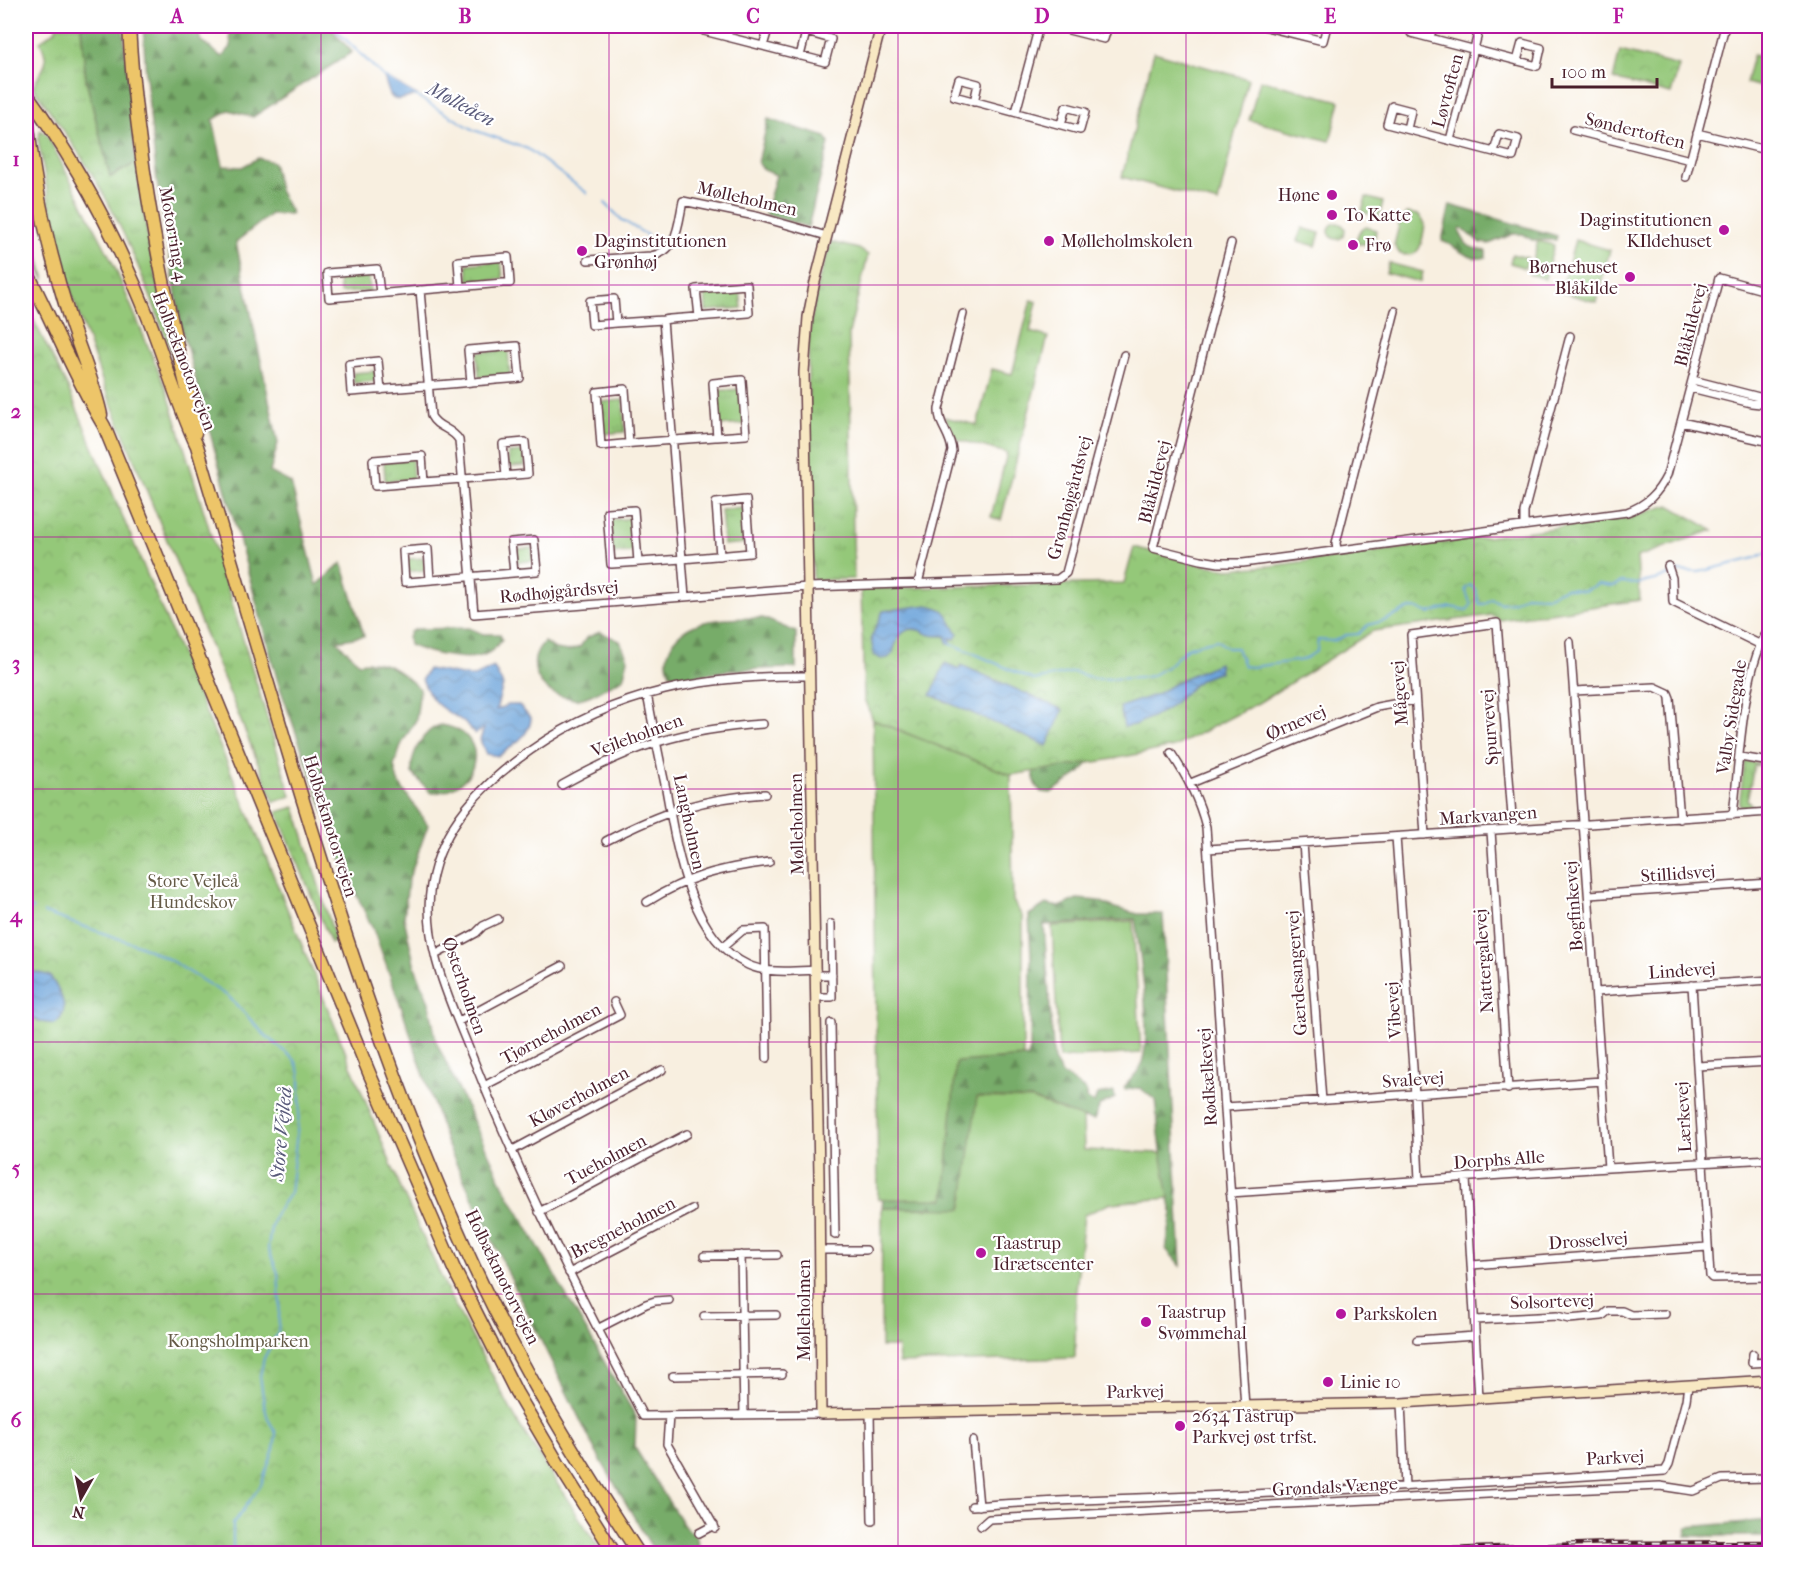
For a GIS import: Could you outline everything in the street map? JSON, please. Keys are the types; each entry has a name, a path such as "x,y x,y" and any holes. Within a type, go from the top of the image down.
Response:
{"highway":[{"name":"Motorring 4","path":"129,26 148,203 193,414 197,446"},
{"name":"Holbækmotorvejen","path":"26,93 77,169 103,216 150,321 183,416 197,446 248,621 353,958 422,1146 469,1256 542,1397 585,1472 639,1554"},
{"path":"26,105 28,136 54,266 70,321 97,395 104,426"},
{"path":"26,270 86,396 104,426 375,1085 454,1269 516,1392 615,1554"}],"street":[{"path":"706,26 704,31 800,56 825,62 831,39 806,32 800,56"},
{"path":"727,37 730,26"},
{"path":"763,46 769,26"},
{"name":"Mølleholmen","path":"821,1414 818,1092 804,372 814,286 881,26"},
{"path":"1016,112 1039,26"},
{"path":"1053,26 1104,39 1108,26"},
{"path":"1085,34 1087,26"},
{"path":"1263,26 1323,41 1327,26"},
{"path":"1304,36 1307,26"},
{"name":"Løvtoften","path":"1413,26 1411,33 1517,61"},
{"name":"Løvtoften","path":"1430,38 1433,26"},
{"name":"Løvtoften","path":"1450,140 1480,26"},
{"name":"Søndertoften","path":"1686,177 1725,26"},
{"path":"974,102 1061,124"},
{"name":"Løvtoften","path":"1407,129 1494,152"},
{"name":"Søndertoften","path":"1573,130 1690,160"},
{"name":"Søndertoften","path":"1697,133 1770,151"},
{"name":"Mølleholmen","path":"588,260 651,256 667,250 674,243 683,201 760,217 827,236"},
{"name":"Blåkildevej","path":"1231,243 1154,548 1202,560 1227,563 1524,526 1627,512 1640,507 1660,488 1667,475 1719,278 1770,292"},
{"path":"380,294 378,269 327,273 329,298 380,294 420,290 460,287 510,283 508,257 458,261 460,287"},
{"path":"616,323 614,299 590,301 592,325 663,320 749,313 747,285 696,289 699,317"},
{"name":"Rødhøjgårdsvej","path":"420,290 431,416 433,421 453,432 459,440 474,614 808,587"},
{"path":"1337,550 1338,536 1395,311"},
{"path":"918,584 952,451 950,440 940,423 939,409 963,314"},
{"path":"663,320 685,597"},
{"path":"1524,526 1524,512 1569,336"},
{"path":"381,390 378,361 349,364 351,392 381,390 520,378 517,346 468,350 471,382"},
{"name":"Grønhøjgårdsvej","path":"808,587 1058,579 1065,573 1124,355"},
{"path":"629,444 625,390 597,392 601,446 629,444 673,440 717,437 746,435 742,380 713,383 717,437"},
{"name":"Blåkildevej","path":"1693,380 1770,398"},
{"name":"Blåkildevej","path":"1690,388 1751,403 1770,405"},
{"path":"1681,422 1770,442"},
{"path":"424,482 422,456 373,460 375,486 506,476 528,474 525,442 504,444 506,476"},
{"name":"Rødhøjgårdsvej","path":"638,562 634,510 607,512 611,564 720,556 750,553 746,500 716,502 720,556"},
{"name":"Rødhøjgårdsvej","path":"430,580 428,549 403,551 405,582 430,580 471,576 514,573 537,571 534,540 511,542 514,573"},
{"path":"1670,571 1673,602 1761,645"},
{"name":"Mågevej","path":"1425,835 1411,635 1497,623"},
{"name":"Spurvevej","path":"1497,623 1513,830"},
{"name":"Valby Sidegade","path":"1733,815 1749,687 1761,645 1770,627"},
{"name":"Bogfinkevej","path":"1570,642 1608,1168"},
{"name":"Østerholmen","path":"643,1416 539,1212 511,1151 459,1021 435,955 430,932 429,904 435,868 443,844 457,818 470,802 511,764 545,740 610,707 647,694 688,684 753,676 810,676"},
{"path":"1574,691 1655,687 1668,693 1680,819"},
{"name":"Langholmen","path":"647,694 686,880 714,936 723,947 746,964 767,970 832,975"},
{"name":"Ørnevej","path":"1191,783 1377,707 1415,700"},
{"name":"Vejleholmen","path":"562,785 598,765 656,741 723,726 763,724"},
{"name":"Rødkælkevej","path":"1171,753 1191,783 1201,806 1208,849 1245,1407"},
{"path":"1740,757 1770,762"},
{"path":"606,841 644,821 670,811 727,797 765,794"},
{"name":"Markvangen","path":"1208,849 1770,812"},
{"name":"Nattergalevej","path":"1491,831 1508,1089"},
{"name":"Vibevej","path":"1396,837 1419,1180"},
{"name":"Gærdesangervej","path":"1303,843 1322,1101"},
{"path":"647,902 686,880 715,870 769,862"},
{"name":"Stillidsvej","path":"1589,895 1770,883"},
{"path":"435,955 498,919"},
{"path":"816,997 832,996 831,924"},
{"path":"723,947 743,930 765,929 767,1058"},
{"path":"459,1021 562,966"},
{"name":"Lindevej","path":"1596,992 1770,980"},
{"name":"Lærkevej","path":"1692,985 1701,1164 1710,1276 1712,1278 1770,1277"},
{"name":"Tjørneholmen","path":"484,1086 620,1014 614,1002"},
{"path":"831,1023 835,1235"},
{"path":"1697,1066 1770,1062"},
{"name":"Kløverholmen","path":"511,1151 662,1070"},
{"name":"Svalevej","path":"1226,1107 1602,1082"},
{"path":"818,1092 832,1091"},
{"name":"Tueholmen","path":"539,1212 687,1134"},
{"name":"Dorphs Alle","path":"1230,1193 1770,1159"},
{"path":"819,1174 834,1174"},
{"path":"1466,1179 1479,1398"},
{"name":"Bregneholmen","path":"569,1273 692,1209"},
{"name":"Drosselvej","path":"1472,1265 1707,1247"},
{"path":"820,1250 866,1250"},
{"path":"741,1255 744,1415"},
{"path":"704,1256 777,1255"},
{"path":"597,1329 646,1304 669,1300"},
{"name":"Solsortevej","path":"1475,1320 1602,1316 1608,1311 1622,1311 1631,1315 1665,1314"},
{"path":"704,1316 776,1315"},
{"path":"1417,1340 1475,1336"},
{"path":"1753,1354 1752,1363 1770,1362"},
{"path":"673,1376 782,1374"},
{"name":"Parkvej","path":"643,1416 1401,1404 1770,1380"},
{"name":"Parkvej","path":"974,1441 976,1506 1069,1499 1405,1487 1665,1471 1672,1454 1688,1385"},
{"path":"1401,1404 1405,1487"},
{"path":"870,1413 872,1521"},
{"path":"669,1416 667,1444 715,1527 699,1533"},
{"name":"Grøndals Vænge","path":"981,1526 989,1519 1547,1491 1659,1486 1693,1491 1722,1479 1770,1478"}],"green space":[{"path":"56,26 81,26 86,80 111,177 136,163 149,244 175,365 143,278 115,215 79,153 33,87 46,61 40,41 56,30"},
{"path":"81,26 123,26 136,163 110,177 86,80"},
{"path":"143,26 199,26 200,40 222,57 231,47 229,26 329,26 352,52 253,117 229,110 213,120 223,166 242,167 258,158 273,162 279,190 292,214 271,214 236,242 278,443 270,472 291,483 317,585 342,563 364,636 337,641 359,663 385,665 399,672 420,689 416,720 402,743 394,766 398,782 428,825 408,881 404,918 415,967 429,1002 436,1041 503,1185 636,1417 635,1448 684,1526 696,1536 701,1553 655,1553 596,1452 446,1142 373,929 346,873 278,682 182,330 157,182"},
{"path":"1620,51 1679,66 1671,94 1613,79"},
{"path":"1154,52 1248,79 1218,203 1122,177"},
{"path":"1753,55 1769,59 1769,89 1746,83"},
{"path":"1260,80 1340,101 1330,141 1249,120"},
{"path":"768,119 826,137 829,143 808,227 765,214 776,175 764,170 758,163"},
{"path":"40,130 47,135 112,261 167,391 291,796 274,802 104,386 71,292 52,217 38,139"},
{"path":"26,182 35,242 45,280 26,249"},
{"path":"1366,197 1383,202 1379,217 1362,212"},
{"path":"1450,205 1557,236 1556,240 1532,240 1523,234 1513,234 1489,244 1481,243 1461,228 1459,230 1469,246 1486,251 1486,257 1474,258 1442,241"},
{"path":"1407,213 1419,215 1425,224 1420,248 1413,254 1407,255 1400,254 1394,245 1400,221"},
{"path":"1334,223 1340,223 1345,231 1343,237 1334,239 1329,234 1329,228"},
{"path":"1366,227 1376,230 1375,237 1366,244 1358,244 1356,240 1359,232"},
{"path":"1302,228 1320,233 1316,246 1298,241"},
{"path":"1575,240 1610,250 1596,302 1561,292"},
{"path":"1538,241 1554,245 1545,279 1529,274"},
{"path":"831,242 859,249 868,255 849,333 854,579 813,580 809,333 818,283"},
{"path":"1512,254 1528,258 1525,268 1510,263"},
{"path":"501,261 503,279 469,282 467,264"},
{"path":"1389,263 1423,272 1420,282 1386,273"},
{"path":"368,271 370,291 340,293 338,274"},
{"path":"740,289 742,308 706,311 705,291"},
{"path":"1031,300 1037,302 1030,332 1048,337 1001,520 991,517 1007,453 956,439 945,417 977,425 992,369 1012,374"},
{"name":"Kongsholmparken","path":"26,305 68,388 247,810 402,1191 451,1298 518,1423 602,1553 26,1553"},
{"path":"508,350 510,375 479,377 477,352"},
{"path":"375,371 376,381 354,383 353,373"},
{"path":"742,389 745,424 717,426 714,391"},
{"path":"623,400 625,432 603,434 600,402"},
{"path":"524,452 525,466 509,467 508,453"},
{"path":"412,459 413,479 385,481 384,462"},
{"path":"1669,505 1713,530 1637,557 1640,600 1500,620 1492,615 1373,631 1260,702 1174,747 1011,775 873,720 864,699 861,589 1124,583 1134,547 1198,564 1228,569 1271,566 1628,518"},
{"path":"744,508 747,543 724,545 721,510"},
{"path":"632,518 634,552 613,553 610,520"},
{"path":"532,548 533,561 517,562 516,549"},
{"path":"424,558 425,570 407,572 406,559"},
{"path":"763,618 796,632 796,668 731,670 689,677 671,675 667,663 668,652 672,644 689,628 713,620"},
{"path":"469,628 483,634 500,634 502,640 490,652 471,658 437,654 409,645 410,632 416,629"},
{"path":"600,632 620,641 628,659 623,679 577,699 556,694 541,683 537,676 535,658 544,642 555,649 568,651 580,647 586,638"},
{"path":"873,720 1011,775 1013,901 1023,918 1023,1057 956,1062 944,1199 878,1199"},
{"path":"440,725 456,729 467,737 473,748 474,760 470,772 462,782 448,790 431,793 412,773 412,766 418,744 428,732"},
{"path":"1086,757 1088,763 1081,772 1051,793 1041,792 1035,784 1033,770"},
{"path":"1745,761 1760,764 1754,766 1747,800 1753,806 1769,805 1769,807 1744,808 1739,805"},
{"path":"295,807 336,942 331,943 277,812"},
{"path":"1077,899 1099,901 1138,914 1163,914 1181,1266 1166,1249 1172,1213 1164,1175 1155,1100 1140,1088 1125,1090 1124,1087 1139,1069 1144,1056 1146,1039 1145,996 1135,919 1044,925 1054,1061 1062,1074 1086,1091 1086,1099 1094,1103 1097,1095 1114,1092 1115,1098 1100,1105 1094,1120 1031,1099 960,1224 935,1208 882,1208 883,1199 944,1199 956,1062 1028,1057 1031,957 1029,915 1046,904 1059,907"},
{"path":"1133,921 1141,1053 1059,1058 1052,926"},
{"name":"Taastrup Idrætscenter","path":"977,1097 1031,1099 1083,1118 1084,1150 1161,1153 1169,1198 1111,1203 1084,1215 1076,1290 1075,1358 899,1363 898,1347 881,1347 882,1208 962,1209"},
{"path":"1769,1520 1769,1536 1686,1536 1688,1527"}],"water":[{"path":"384,77 417,95 396,100 391,96"},
{"path":"927,605 947,614 958,633 955,639 950,638 951,642 948,644 945,636 910,629 902,634 888,658 881,659 874,655 871,638 883,611"},
{"path":"945,663 959,669 961,665 1063,710 1047,746 931,695"},
{"path":"1219,663 1220,672 1201,679 1166,710 1135,725 1124,727 1120,707 1157,694 1182,679"},
{"path":"494,667 503,685 496,710 508,705 519,705 531,719 524,736 499,756 486,754 480,740 484,728 475,734 461,720 440,707 422,679 428,669 473,677"},
{"path":"37,972 50,976 63,1000 63,1013 55,1024 40,1022 26,1013 26,973"}],"waterway":[{"name":"Mølleåen","path":"332,26 384,77 474,130 528,149 587,193"},
{"path":"605,203 622,220 647,235 648,248"},
{"path":"950,643 1034,680 1074,672 1095,679 1151,676 1167,667 1187,648 1217,640 1227,648 1237,648 1244,666 1252,667 1303,660 1317,651 1318,640 1334,641 1346,635 1358,634 1368,625 1386,620 1408,609 1415,608 1429,613 1451,607 1467,610 1471,605 1465,589 1470,585 1476,590 1479,604 1484,604 1491,599 1501,603 1513,602 1525,595 1549,596 1565,588 1584,591 1598,584 1613,586 1622,582 1637,584 1659,579 1678,571 1699,572 1755,558 1770,551"},
{"name":"Store Vejleå","path":"26,907 33,909"},
{"name":"Store Vejleå","path":"44,913 141,946 170,960 229,997 265,1035 295,1060 300,1073 300,1106 290,1193 276,1213 268,1248 278,1273 280,1303 278,1332 264,1358 260,1376 268,1419 276,1433 274,1449 261,1485 233,1524 233,1554"}],"tram line":[{"path":"1655,1554 1770,1552"}],"railway":[{"path":"1317,1554 1609,1543 1770,1542"}],"place":[{"name":"Høne","path":"1332,195"},
{"name":"To Katte","path":"1332,215"},
{"name":"Daginstitutionen KIldehuset","path":"1724,230"},
{"name":"Mølleholmskolen","path":"1049,241"},
{"name":"Frø","path":"1353,245"},
{"name":"Daginstitutionen Grønhøj","path":"582,251"},
{"name":"Børnehuset Blåkilde","path":"1630,277"},
{"name":"Taastrup Idrætscenter","path":"981,1253"},
{"name":"Parkskolen","path":"1341,1314"},
{"name":"Taastrup Svømmehal","path":"1146,1322"},
{"name":"Linie 10","path":"1328,1382"},
{"name":"2634 Tåstrup Parkvej øst trfst.","path":"1180,1426"}],"park label":[{"name":"Store Vejleå Hundeskov","path":"193,891"}]}
